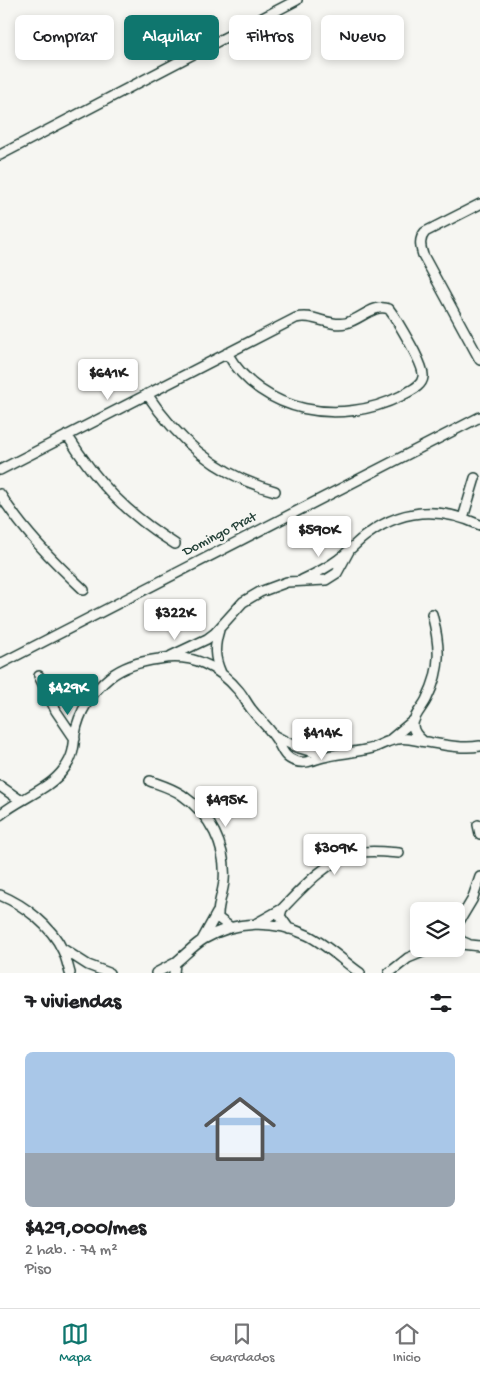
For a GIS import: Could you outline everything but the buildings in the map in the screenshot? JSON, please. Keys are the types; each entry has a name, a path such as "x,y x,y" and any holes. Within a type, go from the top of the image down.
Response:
{"street":[{"path":"0,155 297,0"},
{"path":"480,204 425,232 420,242 423,255 480,360"},
{"path":"0,470 67,434 296,318 309,317 332,324 341,324 353,321 378,308 385,308 391,311 394,316 421,365 424,376 419,386 378,406 350,412 323,412 286,403 268,394 245,377 227,353"},
{"path":"146,394 179,436 204,457 241,480 275,491"},
{"name":"Domingo Prat","path":"0,664 480,417"},
{"path":"67,434 92,470 118,500 143,523 175,544"},
{"path":"463,518 475,478"},
{"path":"0,494 18,520 43,550 84,590"},
{"path":"166,658 204,640 220,627 243,602 272,587 299,581 322,582 333,577 350,549 381,524 400,516 427,512 447,514 480,525"},
{"path":"390,741 414,720 427,699 437,671 439,645 432,614"},
{"path":"220,627 216,659 222,674"},
{"path":"204,640 213,644 216,648"},
{"path":"194,646 192,653 194,659"},
{"path":"0,815 20,800 57,778 71,759 78,722 88,702 111,676 144,661 179,657 194,659 222,674 275,736 284,754 289,759 306,762 327,756 361,751 390,741 410,738 458,746 480,746"},
{"path":"205,664 211,664 216,659"},
{"path":"38,676 49,698 75,739"},
{"path":"62,719 68,722 78,722"},
{"path":"414,720 415,732 425,742"},
{"path":"275,736 290,744 327,756"},
{"path":"284,754 290,744"},
{"path":"306,762 310,759 309,751"},
{"path":"150,781 183,795 199,810 219,840 224,866 223,891 218,913 202,940"},
{"path":"0,786 20,800"},
{"path":"257,923 282,909 317,874 342,859 356,853 399,853"},
{"path":"465,911 472,900 480,877"},
{"path":"0,895 29,910 44,924 63,949 71,973 83,965 108,973"},
{"path":"282,909 280,916 289,929"},
{"path":"218,913 218,918 230,927"},
{"path":"156,973 175,963 202,940 230,927 257,923 289,929 308,936 360,973"},
{"path":"465,943 480,946"},
{"path":"63,949 94,969"},
{"path":"389,973 410,957"},
{"path":"174,973 175,963"}]}
